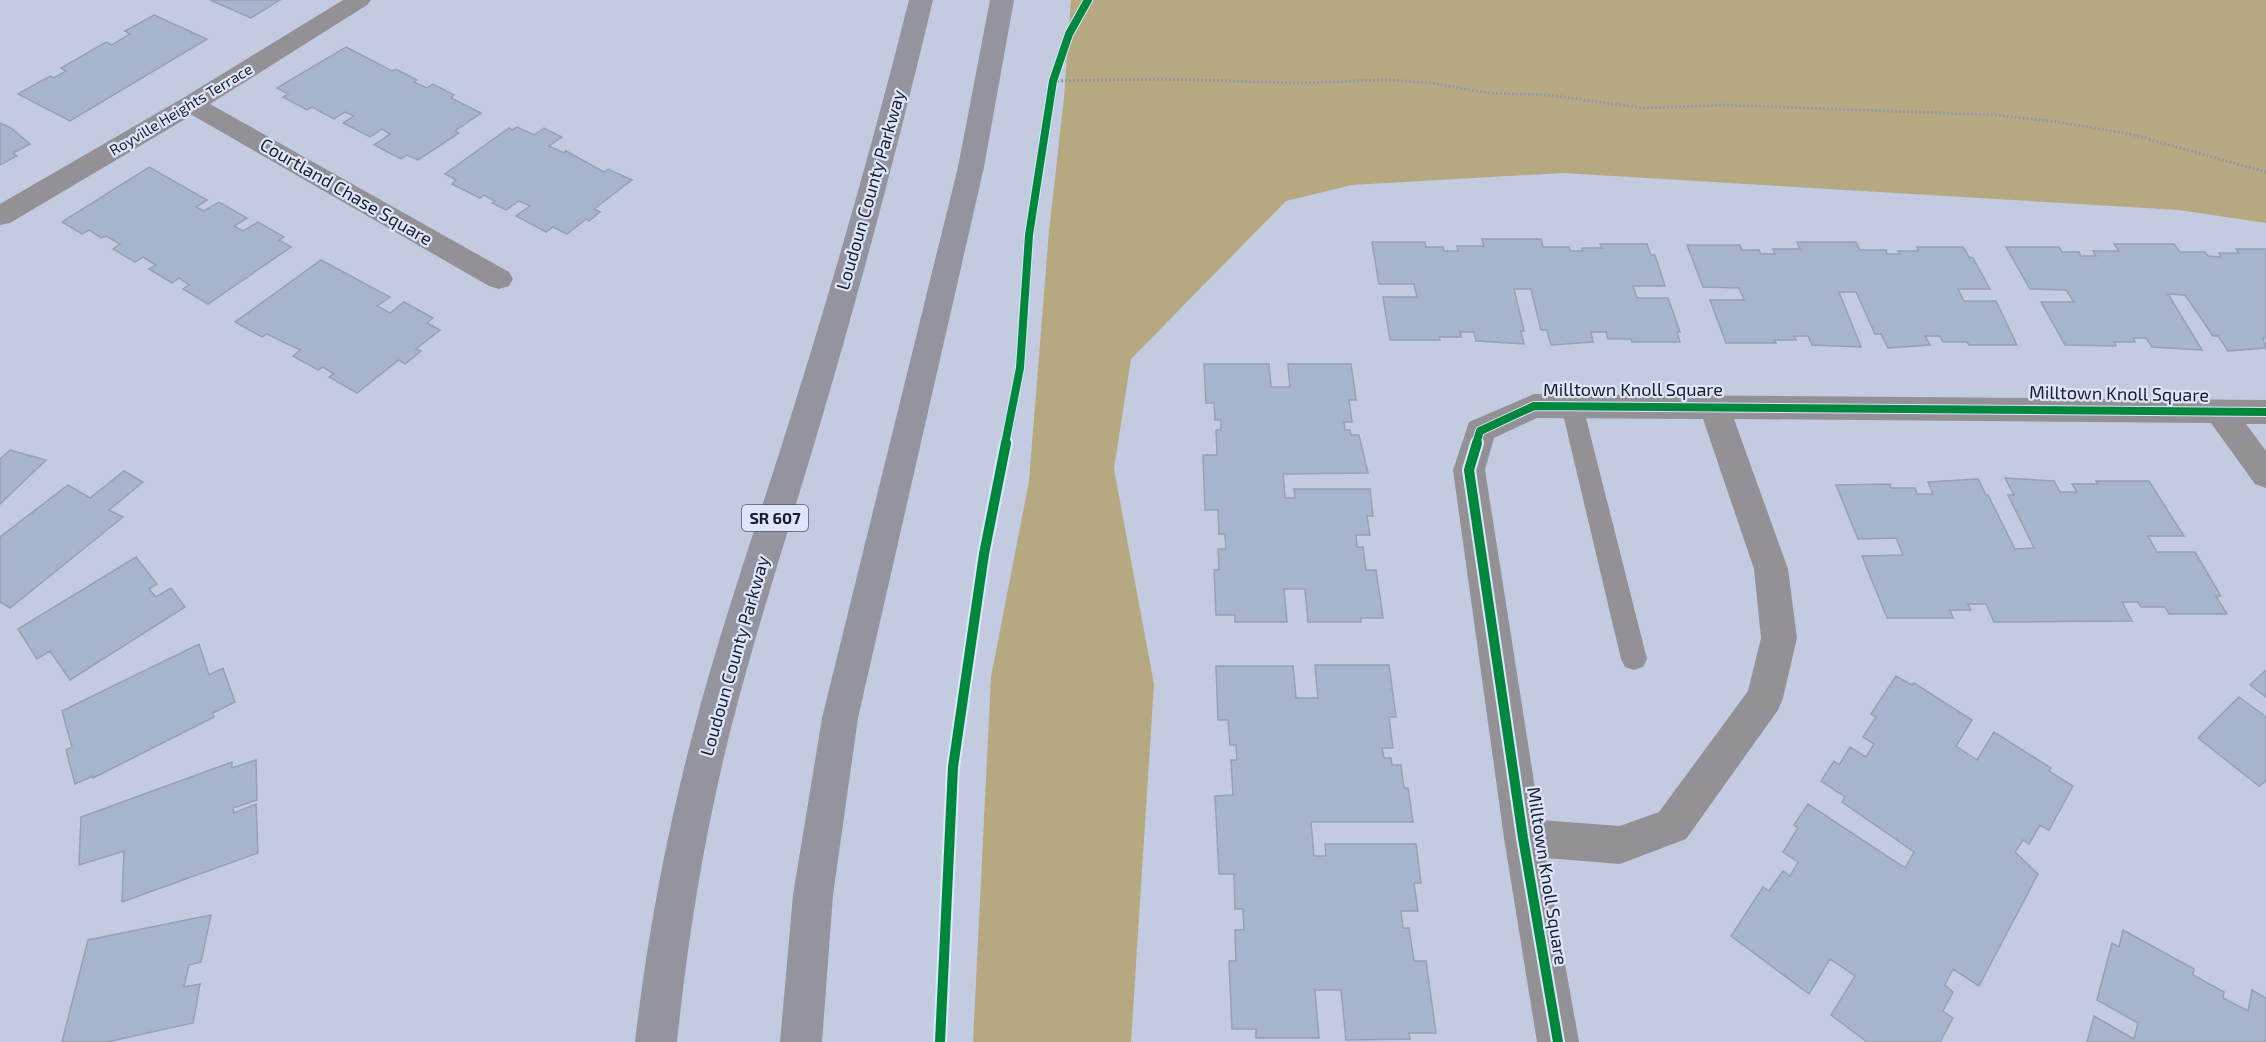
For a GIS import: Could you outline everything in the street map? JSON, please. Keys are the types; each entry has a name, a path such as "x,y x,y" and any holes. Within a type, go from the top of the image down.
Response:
{"main road":[{"name":"Loudoun County Parkway","path":"656,1042 663,967 689,825 723,687 801,434 893,116 921,0"},
{"path":"801,1042 813,895 840,718 971,167 1002,0"}],"street":[{"name":"Royville Heights Terrace","path":"0,216 192,104 359,0"},
{"name":"Courtland Chase Square","path":"192,104 499,279"},
{"name":"Milltown Knoll Square","path":"1558,1042 1523,838 1469,470 1480,431 1534,406 2266,412"},
{"path":"1523,838 1620,845 1672,826 1765,698 1779,638 1771,569 1714,407"},
{"path":"2220,412 2266,475"}],"lane":[{"path":"1572,406 1634,659"}],"path":[{"path":"940,1042 953,767 984,554 1020,368 1029,236 1053,81 1069,34 1088,0"},
{"path":"1053,81 1161,79 1297,83 1386,80 1432,83 1488,93 1548,95 1642,108 1726,105 1995,115 2058,122 2130,134 2266,172"}],"shaded area":[{"path":"1071,0 2266,0 2266,223 2179,210 1563,173 1352,185 1286,201 1131,359 1114,469 1154,684 1131,1042 973,1042 991,677 1029,481 1049,231 1064,98"}],"building":[{"path":"210,0 280,0 251,18"},
{"path":"154,15 207,39 70,121 18,94 50,76 54,78 66,71 61,68 106,42 112,45 130,34 125,31"},
{"path":"346,47 392,71 396,69 427,88 433,84 454,95 451,98 481,113 455,131 459,133 418,160 407,155 401,159 374,145 390,134 382,129 370,137 343,123 354,116 345,112 334,119 312,107 307,110 283,97 288,94 277,88"},
{"path":"0,123 11,128 30,144 13,153 17,156 0,165"},
{"path":"517,127 534,135 544,128 562,137 549,146 564,153 566,151 604,172 608,169 632,180 594,209 600,212 589,221 586,219 567,234 553,227 546,232 516,216 530,206 519,201 506,210 492,203 495,201 484,195 480,198 452,184 456,180 445,174 509,128 512,130"},
{"path":"149,167 207,200 196,207 204,211 219,202 247,218 234,226 243,231 258,222 284,237 279,240 291,247 208,304 183,289 189,285 179,278 172,283 149,269 156,265 143,257 135,262 113,249 120,244 106,236 101,238 89,230 82,234 62,222"},
{"path":"1482,239 1541,239 1543,247 1569,247 1570,251 1583,251 1582,248 1602,248 1600,244 1647,244 1651,255 1655,255 1665,286 1633,286 1637,298 1668,298 1680,332 1677,332 1680,342 1632,342 1631,339 1608,339 1606,332 1591,332 1593,342 1551,345 1547,330 1541,330 1531,289 1514,289 1524,331 1521,331 1524,344 1476,341 1474,332 1460,332 1461,337 1439,337 1440,340 1390,340 1383,297 1417,297 1414,284 1379,284 1372,242 1425,242 1426,247 1443,247 1444,251 1458,251 1457,246 1484,246"},
{"path":"1797,242 1856,242 1860,250 1886,250 1887,254 1900,254 1898,251 1918,251 1917,247 1963,247 1970,258 1973,258 1990,289 1958,289 1964,301 1996,301 2017,345 1969,345 1967,342 1943,342 1940,336 1925,336 1930,345 1888,348 1881,334 1875,334 1856,292 1839,292 1861,347 1812,345 1808,336 1794,336 1796,340 1774,340 1776,343 1726,343 1710,300 1744,300 1739,288 1703,287 1687,245 1740,245 1742,250 1759,250 1761,254 1775,254 1773,249 1800,249"},
{"path":"2114,244 2174,244 2180,252 2205,252 2208,256 2221,257 2219,253 2239,253 2236,249 2266,249 2266,338 2263,338 2266,348 2228,351 2218,336 2213,336 2185,295 2168,294 2202,350 2152,347 2146,338 2133,338 2135,342 2114,342 2116,346 2065,345 2041,302 2074,302 2066,290 2030,289 2006,247 2059,247 2062,252 2079,252 2081,256 2096,256 2093,251 2119,251"},
{"path":"321,260 390,297 377,306 390,313 404,302 433,318 427,323 440,330 416,349 421,351 405,364 399,360 357,393 329,377 334,374 323,367 318,370 293,356 300,350 267,334 262,337 235,322"},
{"path":"1204,364 1269,364 1271,387 1290,387 1288,364 1351,364 1356,400 1349,400 1352,422 1344,422 1345,430 1350,430 1351,435 1359,435 1368,473 1283,474 1285,498 1295,498 1294,489 1370,489 1373,516 1367,516 1370,535 1356,535 1357,547 1363,547 1366,570 1376,570 1383,618 1361,618 1361,622 1308,622 1305,589 1284,589 1287,622 1235,622 1235,615 1216,615 1214,570 1219,570 1218,549 1226,549 1225,534 1219,534 1218,510 1205,510 1203,455 1217,455 1216,430 1221,430 1221,420 1215,420 1214,403 1206,403"},
{"path":"10,450 46,460 0,504 0,459"},
{"path":"124,471 143,482 109,510 123,517 10,608 0,602 0,537 68,485 90,498"},
{"path":"2005,478 2054,481 2060,492 2077,492 2072,484 2098,484 2096,481 2149,481 2184,536 2148,536 2157,552 2195,552 2221,596 2216,596 2227,614 2169,614 2165,607 2141,607 2138,602 2122,602 2132,621 1994,622 1986,604 1968,604 1971,610 1950,610 1953,618 1887,618 1862,556 1903,555 1896,538 1858,539 1836,485 1890,484 1891,488 1915,488 1917,494 1933,494 1928,482 1978,479 2015,549 2034,548 2008,495 2014,495"},
{"path":"136,557 157,584 149,589 156,597 171,588 185,607 70,680 50,651 37,659 18,629"},
{"path":"199,644 209,675 223,668 235,702 213,713 214,717 93,778 93,776 75,784 66,750 72,747 62,711"},
{"path":"1315,665 1389,665 1396,717 1389,717 1393,748 1382,748 1384,758 1391,758 1392,765 1401,765 1404,788 1408,788 1413,822 1311,822 1314,856 1326,856 1325,844 1416,844 1421,883 1414,883 1418,911 1401,911 1403,928 1409,928 1414,961 1426,961 1436,1033 1409,1033 1410,1039 1346,1040 1341,990 1315,990 1319,1038 1256,1038 1256,1029 1232,1029 1229,961 1236,961 1235,930 1244,930 1243,909 1235,909 1234,874 1219,874 1215,796 1233,795 1231,760 1237,760 1236,745 1230,745 1228,720 1218,720 1216,666 1293,666 1296,698 1318,698"},
{"path":"2266,670 2266,697 2250,685"},
{"path":"1896,676 1912,685 1914,683 1972,720 1956,746 1977,760 1994,732 2051,768 2049,771 2073,786 2049,830 2040,825 2029,844 2023,840 2015,852 2038,874 1979,986 1953,969 1945,985 1953,992 1943,1011 1953,1018 1940,1042 1867,1042 1831,1015 1855,976 1830,959 1809,994 1731,936 1763,887 1769,891 1783,871 1790,876 1798,862 1783,852 1798,828 1794,825 1808,804 1905,868 1914,852 1842,802 1845,797 1821,781 1834,761 1839,765 1850,747 1866,757 1874,744 1863,737 1876,717 1871,714"},
{"path":"2239,697 2266,717 2266,781 2259,786 2198,738"},
{"path":"256,760 257,800 233,808 234,813 256,804 258,853 122,902 124,851 79,865 81,817 232,762 232,768"},
{"path":"211,915 201,962 189,965 184,987 200,984 193,1023 107,1042 62,1042 88,940"},
{"path":"2123,930 2194,969 2193,975 2224,992 2223,998 2248,1011 2252,990 2266,998 2266,1042 2087,1042 2094,1016 2134,1039 2138,1023 2097,1000 2112,943 2119,947"}],"cycle path":[{"path":"940,1042 953,767 984,554 1020,368 1029,235 1053,81 1069,34 1088,0"},
{"path":"1558,1042 1523,838 1469,470 1480,431 1534,406 2266,412"}]}
